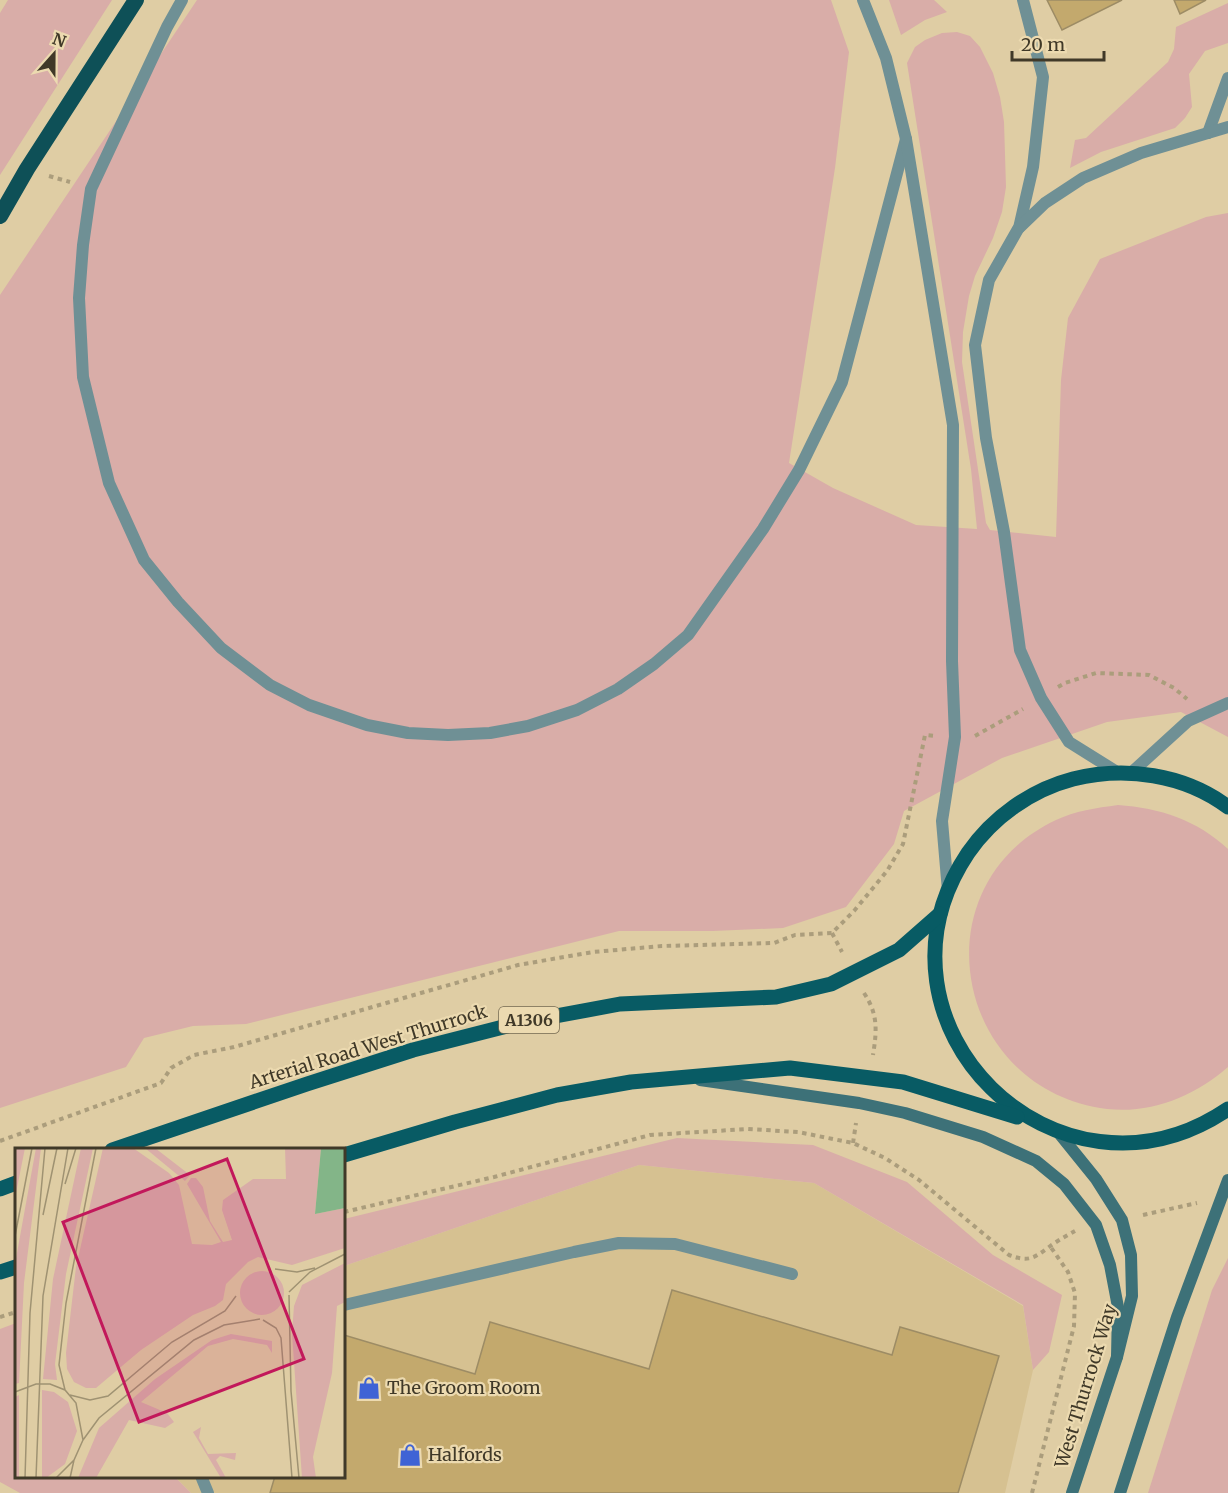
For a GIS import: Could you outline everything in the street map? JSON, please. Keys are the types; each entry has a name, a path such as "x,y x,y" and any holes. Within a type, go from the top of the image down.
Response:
{"highway":[{"path":"0,216 27,169 136,0"}],"main road":[{"path":"1040,1124 1011,1106 985,1083 958,1046 941,1004 935,959 940,914 960,866 993,823 1014,806 1038,792 1090,775 1124,772 1155,775 1201,790 1228,807"},
{"name":"Arterial Road West Thurrock","path":"115,1148 413,1050 523,1022 620,1004 667,1000 776,997 831,984 899,950 940,914"},
{"path":"345,1155 556,1095 680,1076 790,1068 903,1082 1040,1124 1058,1132 1101,1142 1145,1142 1173,1136 1201,1125 1228,1109"},
{"path":"680,1076 859,1103 905,1113 983,1137 1036,1161 1064,1184 1096,1225 1110,1265 1118,1307 1117,1357"},
{"name":"West Thurrock Way","path":"1058,1132 1096,1179 1122,1220 1131,1256 1132,1296 1117,1357 1072,1493"},
{"path":"1119,1493 1177,1317 1228,1180"},
{"path":"0,1189 15,1184"},
{"path":"0,1272 15,1267"}],"lane":[{"path":"182,0 167,27 91,189 83,245 79,298 83,377 109,483 144,560 178,602 221,648 270,685 309,705 367,725 408,733 448,735 490,733 528,726 577,710 618,688 654,664 688,635 763,529 799,470 842,382 906,139"},
{"path":"863,0 886,58 906,139 953,425 952,661 955,737 942,821 948,891"},
{"path":"1023,0 1043,77 1033,167 1018,229 989,280 975,345 986,438 1004,532 1020,650 1041,698 1069,742 1124,772 1188,721 1228,703"},
{"path":"1208,133 1228,78"},
{"path":"1018,229 1045,203 1083,178 1141,153 1228,128"},
{"path":"345,1305 619,1243 675,1244 792,1274"},
{"path":"202,1478 208,1493"}],"path":[{"path":"27,169 91,189"},
{"path":"0,1142 160,1083 171,1068 194,1055 234,1047 518,965 593,952 662,946 774,943 795,935 832,933 854,911 887,871 903,844 925,735 955,737 977,735 1065,683 1096,673 1149,675 1174,688 1205,713"},
{"path":"832,933 852,974 874,1010 876,1021 873,1057 867,1078"},
{"path":"853,1143 859,1103"},
{"path":"345,1212 494,1177 650,1135 748,1129 798,1132 853,1143 885,1158 919,1180 1009,1255 1019,1259 1038,1256 1079,1228 1096,1225"},
{"path":"1122,1220 1220,1198"},
{"path":"1032,1493 1074,1326 1075,1293 1068,1272 1050,1246"},
{"path":"0,1317 15,1312"}],"shaded area":[{"path":"8,0 112,0 0,175 0,13"},
{"path":"197,0 831,0 849,52 835,168 789,463 833,488 916,525 977,529 971,469 907,63 915,47 942,33 957,32 970,36 980,47 993,73 1004,122 1006,187 1002,212 993,238 975,276 963,332 962,362 986,523 990,530 1056,537 1061,380 1068,318 1100,259 1206,217 1228,213 1228,737 1181,712 1107,722 1002,758 904,811 894,844 846,907 783,928 619,931 246,1024 193,1026 144,1038 126,1067 0,1108 0,295"},
{"path":"889,0 934,0 947,12 925,20 901,35"},
{"path":"1228,3 1228,43 1205,51 1189,74 1192,107 1185,118 1175,128 1101,152 1070,168 1075,140 1086,138 1168,62 1174,49 1176,27"},
{"path":"1118,805 1149,809 1177,817 1204,830 1228,849 1228,1067 1202,1086 1172,1101 1140,1109 1124,1110 1107,1109 1055,1094 1015,1065 987,1027 972,982 970,935 983,890 1012,851 1056,820 1086,810"},
{"path":"677,1138 813,1145 907,1182 993,1255 1062,1295 1049,1352 1033,1370 1023,1305 814,1183 639,1165 345,1266 345,1219"},
{"path":"639,1165 814,1183 1023,1306 1033,1370 1005,1493 191,1493 176,1478 345,1478 345,1266"},
{"path":"1228,1258 1228,1493 1148,1493 1212,1290"},
{"path":"15,1323 15,1478 176,1478 191,1493 20,1493 0,1482 0,1329"}],"building":[{"path":"1047,0 1122,0 1062,30"},
{"path":"1174,0 1206,0 1180,14"},
{"path":"672,1290 892,1355 900,1327 999,1356 958,1493 270,1493 274,1478 345,1478 345,1335 475,1374 490,1322 649,1369"}],"place":[{"name":"The Groom Room","path":"369,1388"},
{"name":"Halfords","path":"410,1455"}]}
